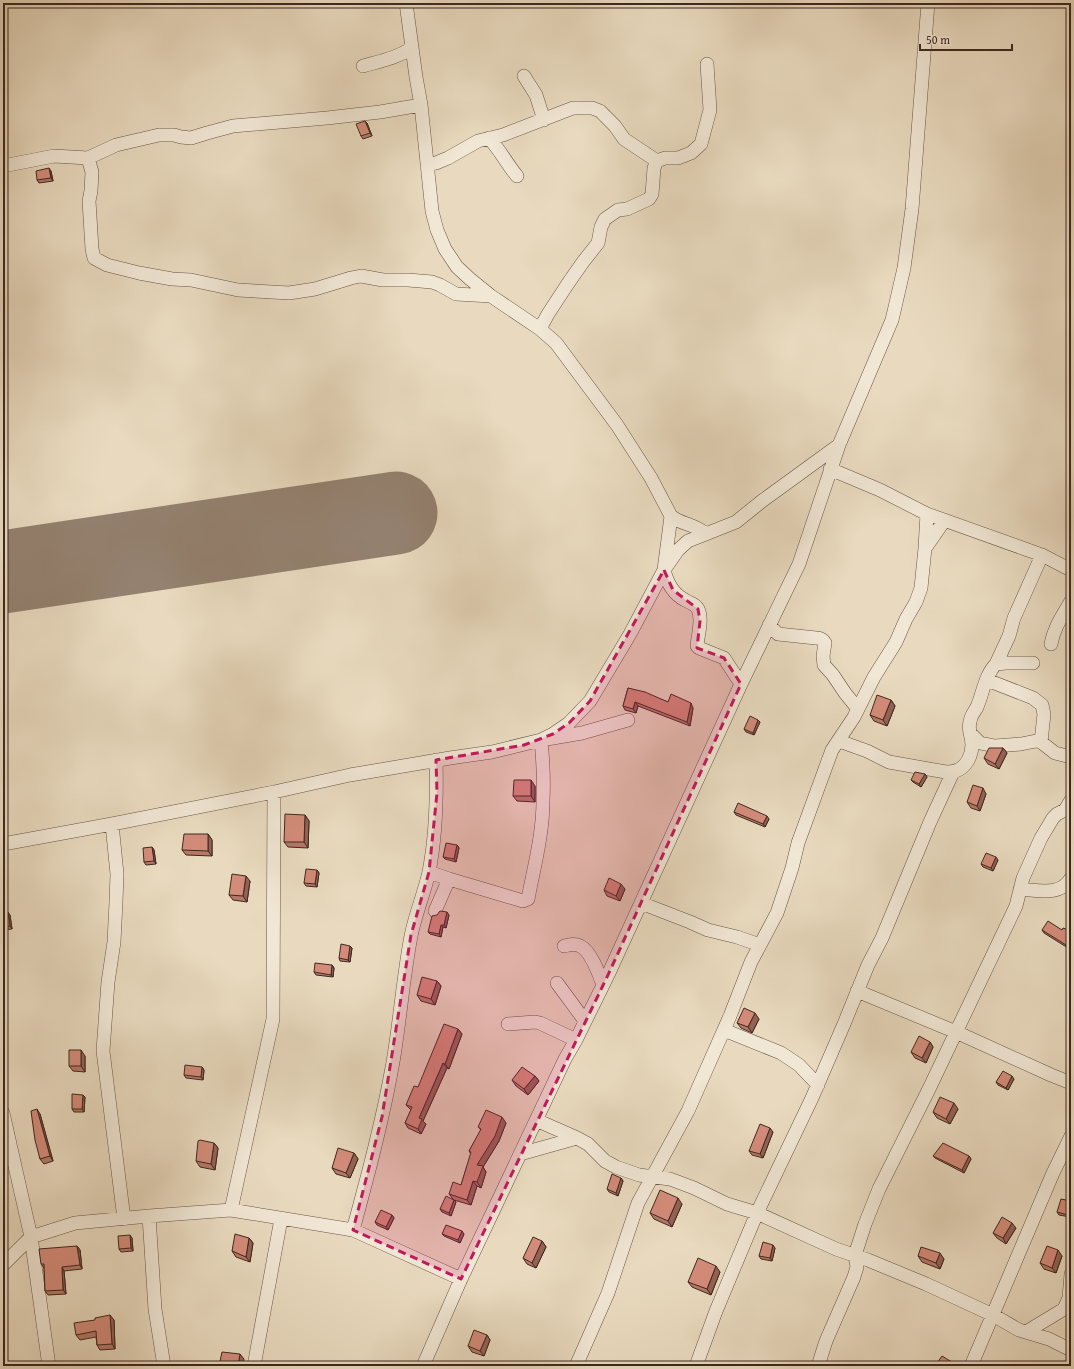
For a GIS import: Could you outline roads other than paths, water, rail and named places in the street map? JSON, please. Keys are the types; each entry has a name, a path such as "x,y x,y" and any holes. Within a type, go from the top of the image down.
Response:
{"street":[{"path":"406,3 421,105 432,211 437,230 445,249 462,271 491,296 540,329 556,343 617,424 652,478 671,516 677,521 698,527 706,534"},
{"path":"422,1366 536,1120 603,985 743,680 799,564 839,444 892,320 904,268 912,209 928,3"},
{"path":"363,66 392,59 412,48"},
{"path":"540,329 569,282 598,243 601,227 606,219 618,210 627,209 649,200 652,194 654,168 657,161 665,158 678,158 691,153 701,144 710,110 706,64"},
{"path":"524,76 536,95 544,120"},
{"path":"3,166 54,156 88,158 116,145 159,135 174,135 192,138 207,132 233,126 357,115 421,105"},
{"path":"427,165 436,164 478,141 544,120 574,108 592,108 600,111 615,126 624,139 657,161"},
{"path":"489,138 517,176"},
{"path":"88,158 92,172 89,201 92,249 94,258 107,265 139,273 172,279 191,280 238,290 289,292 315,289 361,276 383,280 432,282 456,294 491,296"},
{"path":"541,740 569,723 590,701 630,634 664,570 683,545 688,541 736,522 839,444"},
{"path":"830,469 880,490 926,514 1042,555 1071,570"},
{"path":"576,1366 608,1293 638,1203 688,1111 724,1030 751,962 783,899 798,843 832,750 839,741 874,677 896,642 906,619 916,602 921,588 925,548 926,514"},
{"path":"671,516 664,570 666,578 673,590 685,600 695,605 698,609 700,621 697,646 720,655 724,658 732,670 743,680"},
{"path":"925,548 944,521"},
{"path":"839,741 867,751 889,762 938,771 953,772 961,769 969,760 972,752 972,739 969,726 971,718 992,668 996,664 1009,636 1014,618 1042,555"},
{"path":"1051,644 1056,626 1071,600"},
{"path":"769,625 778,634 784,636 821,638 825,643 823,656 824,665 833,675 845,694 858,708"},
{"path":"996,664 1033,663"},
{"path":"987,680 1009,690 1033,698 1042,705 1044,714 1041,742"},
{"path":"3,844 274,792 350,775 492,752 541,740 561,738 628,720"},
{"path":"970,734 980,742 995,746 1022,744 1036,741 1041,742 1055,753 1071,757"},
{"path":"429,872 523,901 528,899 541,829 543,802 541,740"},
{"path":"353,1230 382,1117 393,1062 411,935 429,872 437,793 436,760"},
{"path":"696,1366 716,1311 756,1213 818,1085 868,965 882,938 953,772"},
{"path":"231,1210 273,1019 274,792"},
{"path":"818,1366 828,1337 846,1299 854,1277 857,1267 856,1255 865,1224 885,1175 904,1140 1016,906 1027,868 1041,838 1053,818 1065,810 1071,800"},
{"path":"112,824 117,874 116,902 114,942 108,982 103,1051 124,1219"},
{"path":"1020,889 1048,892 1054,891 1060,889 1069,882 1071,878"},
{"path":"436,911 449,879"},
{"path":"641,903 708,930 737,937 760,945"},
{"path":"564,946 572,944 580,946 588,954 603,985"},
{"path":"557,983 585,1021"},
{"path":"857,991 956,1032 1051,1076 1071,1083"},
{"path":"508,1024 540,1023 576,1040"},
{"path":"724,1030 781,1054 799,1065 818,1085"},
{"path":"3,1113 31,1237 49,1366"},
{"path":"536,1120 578,1138 588,1144 605,1161 616,1167 639,1175 670,1179 694,1188 728,1204 756,1213 836,1249 856,1255 926,1284 993,1315 1019,1330 1049,1339 1071,1350"},
{"path":"971,1366 1053,1173 1071,1136"},
{"path":"520,1154 578,1138"},
{"path":"3,1265 31,1237 75,1223 231,1210 353,1230 461,1279"},
{"path":"149,1216 155,1309 164,1366"},
{"path":"254,1366 281,1219"},
{"path":"1026,1332 1064,1308 1069,1298 1071,1274"}]}
